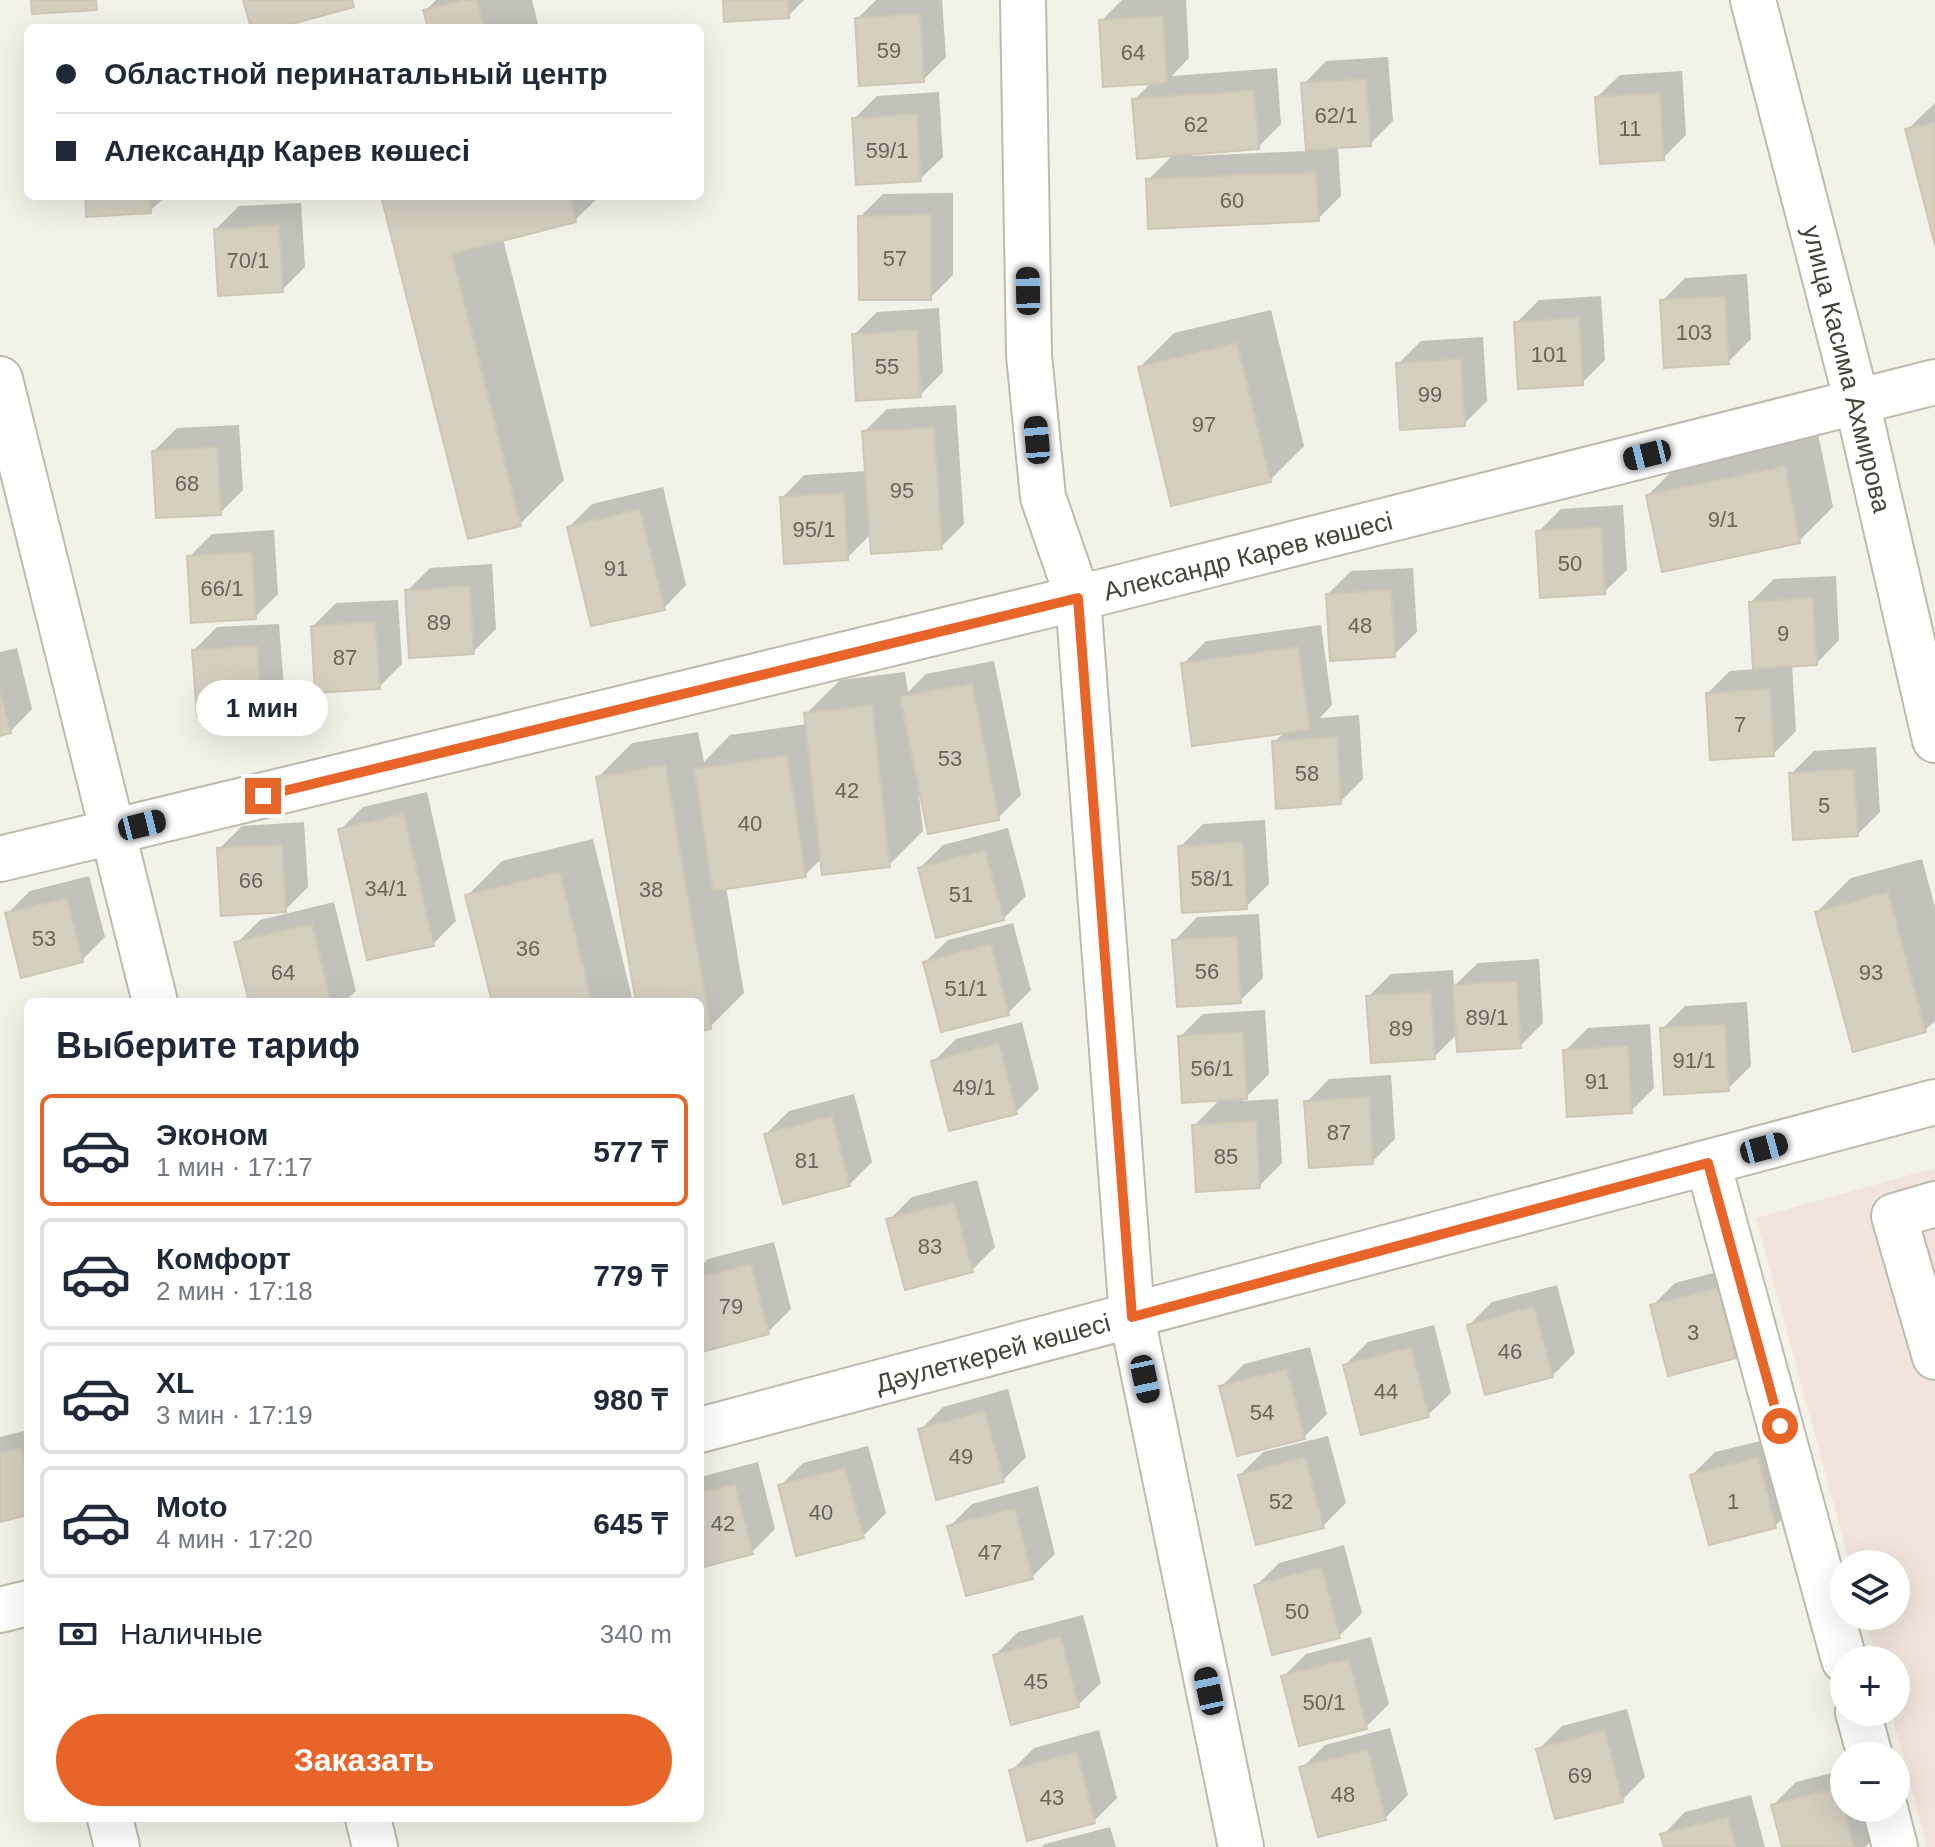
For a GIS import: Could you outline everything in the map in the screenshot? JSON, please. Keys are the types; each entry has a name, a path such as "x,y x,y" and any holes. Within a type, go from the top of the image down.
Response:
{"street":[{"path":"1023,0 1029,355 1043,497 1078,598 1132,1317 1241,1847"},
{"name":"улица Касима Ахмирова","path":"1753,0 1857,402 1935,740"},
{"path":"0,379 154,998"},
{"name":"Александр Карев көшесі","path":"0,859 1078,598 1935,382"},
{"name":"Дәулеткерей көшесі","path":"704,1429 1935,1102"},
{"path":"1708,1163 1840,1646"},
{"path":"1935,1204 1894,1216 1935,1357"},
{"path":"0,1610 24,1604"},
{"path":"111,1822 117,1847"},
{"path":"369,1822 375,1847"},
{"path":"1889,1822 1895,1847"}],"shaded area":[{"path":"1935,1168 1935,1847 1927,1847 1910,1783 1910,1742 1899,1742 1895,1726 1910,1726 1910,1646 1873,1646 1869,1630 1910,1630 1910,1550 1846,1550 1756,1218"}],"building":[{"path":"31,0 96,0 97,10 32,14"},
{"path":"243,0 352,0 354,7 292,24 250,24"},
{"path":"477,0 483,24 427,24 423,10"},
{"path":"723,0 788,0 789,18 724,22"},
{"path":"920,14 924,82 859,86 855,18"},
{"path":"1163,16 1167,83 1103,87 1099,20"},
{"path":"1366,79 1371,146 1306,150 1301,83"},
{"path":"1254,90 1259,149 1137,159 1132,99"},
{"path":"1660,93 1664,160 1600,164 1595,97"},
{"path":"917,114 921,181 856,185 852,118"},
{"path":"1935,122 1935,245 1905,129"},
{"path":"1316,172 1319,221 1148,229 1146,179"},
{"path":"85,200 150,200 151,213 86,217"},
{"path":"382,200 571,200 576,222 452,254 521,526 468,539"},
{"path":"931,215 931,300 859,300 858,216"},
{"path":"279,225 283,292 218,296 214,229"},
{"path":"1725,296 1729,364 1664,368 1660,300"},
{"path":"1579,318 1583,385 1518,389 1514,322"},
{"path":"917,330 921,397 856,401 852,334"},
{"path":"1237,343 1271,482 1171,506 1138,367"},
{"path":"1461,359 1465,426 1400,430 1396,363"},
{"path":"934,427 942,549 871,554 862,431"},
{"path":"217,447 221,515 156,518 152,451"},
{"path":"1785,466 1800,543 1662,572 1646,495"},
{"path":"844,493 848,560 784,564 780,497"},
{"path":"640,509 665,610 591,626 567,527"},
{"path":"1601,527 1605,594 1540,598 1536,531"},
{"path":"252,552 256,619 191,623 187,556"},
{"path":"470,586 474,654 409,658 405,590"},
{"path":"1391,590 1395,657 1330,661 1326,594"},
{"path":"1813,598 1817,665 1753,669 1749,602"},
{"path":"375,622 380,689 315,693 311,626"},
{"path":"257,646 262,713 197,717 192,650"},
{"path":"1298,647 1310,730 1192,746 1181,663"},
{"path":"972,683 999,820 928,834 900,697"},
{"path":"1770,689 1774,756 1710,760 1706,693"},
{"path":"0,692 11,733 0,736"},
{"path":"872,705 890,867 822,875 804,713"},
{"path":"1337,737 1341,804 1276,809 1272,741"},
{"path":"787,755 806,877 713,891 694,769"},
{"path":"665,765 711,1029 704,1030 704,998 635,998 596,777"},
{"path":"1854,769 1858,836 1793,840 1789,773"},
{"path":"404,814 434,946 367,960 338,829"},
{"path":"1243,842 1247,909 1182,913 1178,846"},
{"path":"282,844 286,912 221,916 217,848"},
{"path":"985,850 1004,920 936,938 918,868"},
{"path":"560,872 591,998 491,998 465,895"},
{"path":"1888,892 1926,1032 1853,1052 1815,912"},
{"path":"67,898 83,962 21,978 5,913"},
{"path":"312,924 330,998 248,998 234,942"},
{"path":"1237,936 1241,1003 1177,1007 1172,940"},
{"path":"991,944 1009,1015 941,1032 923,962"},
{"path":"1517,981 1521,1048 1457,1052 1453,985"},
{"path":"1431,992 1435,1059 1371,1063 1366,996"},
{"path":"1725,1024 1729,1091 1664,1095 1660,1028"},
{"path":"1243,1032 1247,1099 1182,1103 1178,1036"},
{"path":"999,1043 1017,1114 949,1131 931,1061"},
{"path":"1628,1046 1632,1113 1567,1117 1563,1050"},
{"path":"1369,1097 1373,1164 1309,1168 1304,1101"},
{"path":"832,1116 850,1186 783,1204 764,1134"},
{"path":"1256,1121 1260,1188 1196,1192 1192,1125"},
{"path":"954,1202 973,1272 905,1290 886,1219"},
{"path":"751,1264 769,1334 704,1351 704,1276"},
{"path":"1718,1288 1736,1358 1668,1376 1650,1305"},
{"path":"1534,1306 1553,1377 1485,1395 1467,1325"},
{"path":"1411,1347 1429,1417 1361,1435 1343,1365"},
{"path":"1287,1369 1305,1439 1237,1456 1219,1386"},
{"path":"985,1411 1004,1482 936,1500 918,1429"},
{"path":"21,1448 24,1460 24,1516 0,1522 0,1453"},
{"path":"1305,1457 1324,1528 1256,1545 1238,1475"},
{"path":"1758,1457 1776,1528 1709,1545 1690,1475"},
{"path":"845,1468 864,1538 796,1556 778,1485"},
{"path":"735,1484 753,1554 704,1567 704,1492"},
{"path":"1015,1508 1033,1579 966,1596 947,1526"},
{"path":"1322,1567 1340,1638 1272,1655 1254,1585"},
{"path":"1061,1637 1079,1707 1011,1725 993,1655"},
{"path":"1349,1659 1367,1729 1299,1746 1281,1676"},
{"path":"1605,1730 1623,1802 1555,1819 1536,1749"},
{"path":"1368,1750 1386,1820 1318,1837 1299,1767"},
{"path":"1077,1752 1095,1823 1027,1841 1009,1770"},
{"path":"1830,1789 1830,1822 1848,1822 1854,1847 1782,1847 1771,1805"},
{"path":"1728,1817 1736,1847 1664,1847 1660,1834"}],"route":[{"path":"263,796 1078,598 1132,1317 1708,1163 1780,1426"}]}
